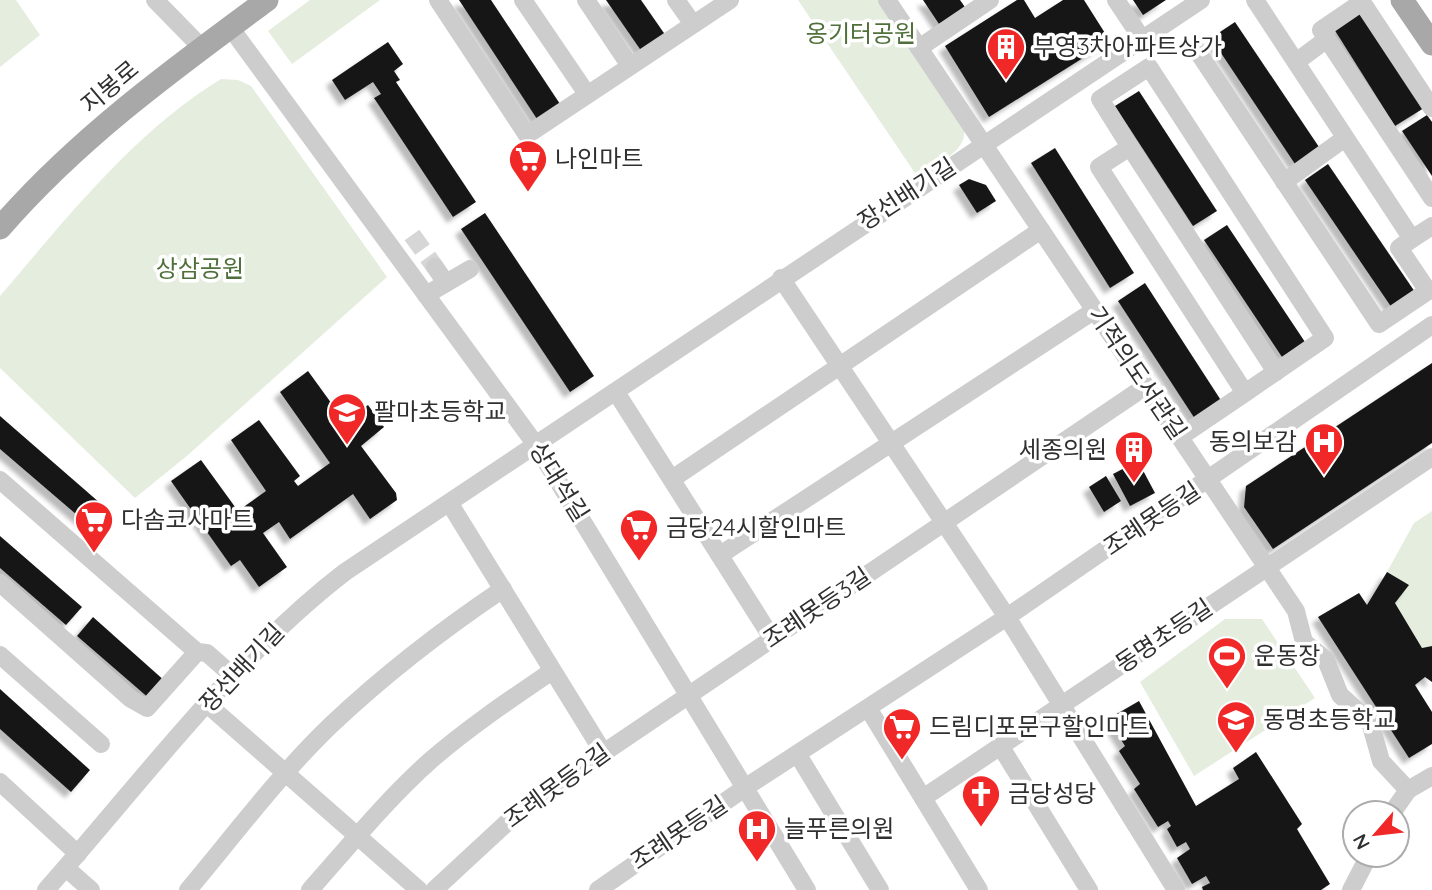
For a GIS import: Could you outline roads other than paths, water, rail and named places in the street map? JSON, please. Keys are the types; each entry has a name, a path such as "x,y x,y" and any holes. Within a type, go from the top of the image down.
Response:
{"main road":[{"name":"지봉로","path":"0,228 84,143 136,97 267,0"},
{"path":"1402,0 1432,44"}],"street":[{"path":"155,0 202,48"},
{"path":"438,0 527,135 730,0"},
{"path":"523,0 587,94"},
{"path":"586,0 630,66"},
{"path":"676,0 693,24"},
{"name":"기적의도서관길","path":"887,0 1296,611 1304,642 1326,660 1340,695 1367,719 1381,761 1408,790"},
{"path":"919,48 989,0"},
{"path":"1116,0 1142,39"},
{"name":"장선배기길","path":"46,890 233,676 304,604 345,572 450,504 781,278 1201,0"},
{"path":"1255,0 1412,239"},
{"path":"1432,108 1362,2 1321,30 1432,198"},
{"name":"상대석길","path":"230,27 536,445 807,890"},
{"path":"1296,62 1327,39"},
{"path":"1196,49 1379,324 1428,291 1399,248 1432,226"},
{"path":"1180,437 1276,372 1325,338 1149,67 1100,99 1276,372"},
{"path":"1284,181 1346,138"},
{"path":"1130,147 1099,167 1245,393"},
{"path":"672,479 1041,230"},
{"path":"435,267 446,283"},
{"path":"426,295 470,269"},
{"path":"781,278 1007,617 1177,890"},
{"path":"720,555 1094,310"},
{"name":"조례못등길","path":"598,890 746,787 1007,617 1432,325"},
{"name":"조례못등3길","path":"689,694 1146,386"},
{"path":"616,391 772,638"},
{"name":"동명초등길","path":"923,798 1265,566 1432,457"},
{"path":"0,480 197,652 207,653 233,676"},
{"path":"450,504 603,752"},
{"path":"0,583 131,699 147,708 197,652"},
{"path":"188,890 286,774 330,727 388,673 442,630 503,589"},
{"path":"0,655 101,744"},
{"path":"310,890 357,836 430,761 489,713 552,671"},
{"name":"조례못등2길","path":"434,890 525,806 689,694"},
{"path":"208,705 419,890"},
{"path":"868,708 979,890"},
{"path":"1001,747 1089,890"},
{"path":"798,755 880,890"},
{"path":"1402,799 1408,790 1432,776"},
{"path":"0,782 72,861 91,890"},
{"path":"1351,890 1362,869"}],"tunnel":[{"path":"412,235 435,267"}],"place":[{"name":"부영3차아파트상가","path":"1006,81"},
{"name":"나인마트","path":"528,193"},
{"name":"팔마초등학교","path":"347,446"},
{"name":"동의보감","path":"1324,476"},
{"name":"세종의원","path":"1134,484"},
{"name":"다솜코사마트","path":"94,554"},
{"name":"금당24시할인마트","path":"639,562"},
{"name":"운동장","path":"1227,690"},
{"name":"동명초등학교","path":"1236,754"},
{"name":"드림디포문구할인마트","path":"902,761"},
{"name":"금당성당","path":"981,828"},
{"name":"늘푸른의원","path":"757,863"}],"park label":[{"name":"옹기터공원","path":"861,34"},
{"name":"상삼공원","path":"200,269"}]}
